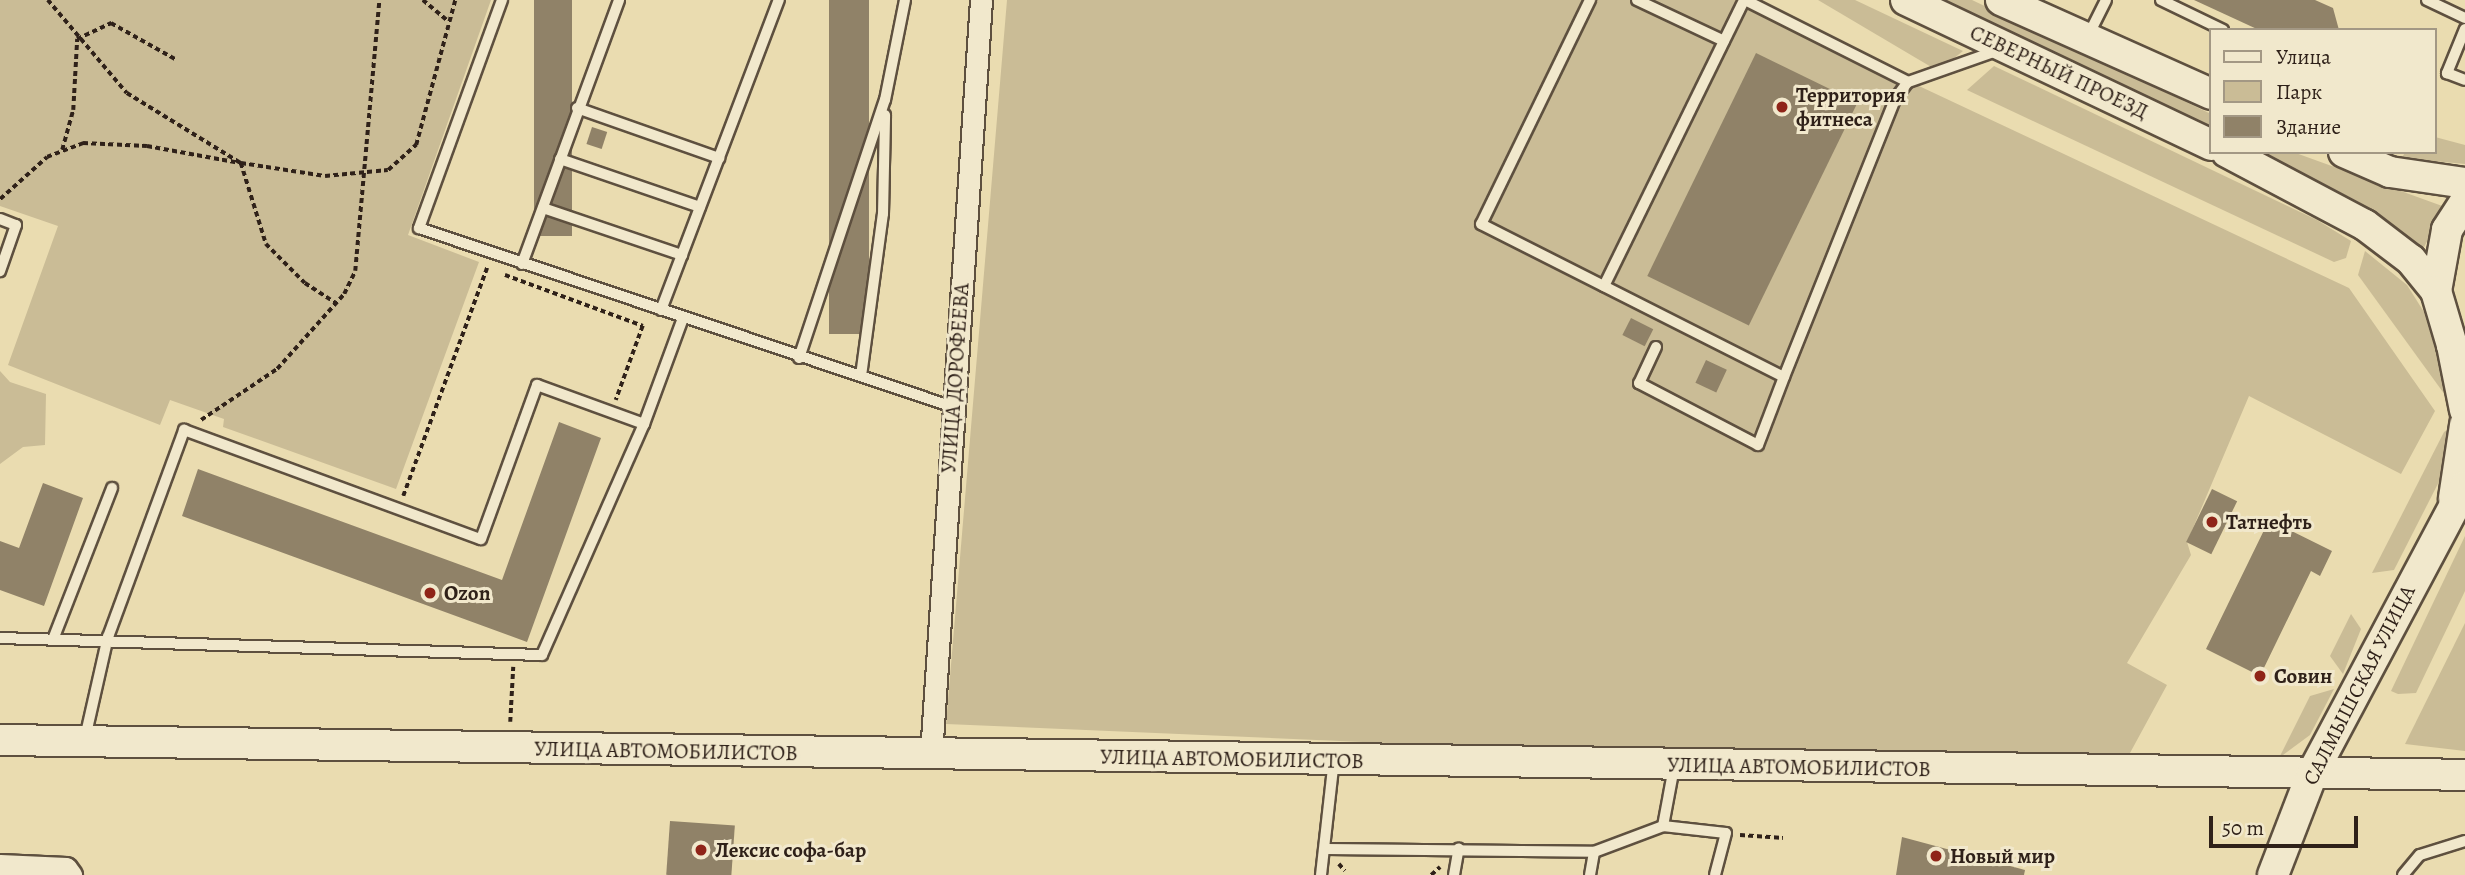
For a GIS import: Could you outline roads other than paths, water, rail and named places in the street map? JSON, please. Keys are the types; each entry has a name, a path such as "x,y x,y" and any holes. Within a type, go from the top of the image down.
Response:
{"street":[{"name":"УЛИЦА ДОРОФЕЕВА","path":"930,755 981,0"},
{"name":"СЕВЕРНЫЙ ПРОЕЗД","path":"1906,0 2210,145"},
{"name":"СЕВЕРНЫЙ ПРОЕЗД","path":"2001,0 2210,94"},
{"path":"2231,154 2365,225 2411,260 2436,291 2459,352 2465,410"},
{"path":"2349,154 2390,172 2465,183"},
{"path":"2436,291 2444,240 2465,202"},
{"name":"САЛМЫШСКАЯ УЛИЦА","path":"2273,875 2312,774 2460,492 2465,425"},
{"name":"УЛИЦА АВТОМОБИЛИСТОВ","path":"0,740 2465,775"},
{"path":"0,864 66,868 71,875"}],"lane":[{"path":"502,0 419,228 799,358 953,407"},
{"path":"522,264 618,0"},
{"path":"660,310 779,0"},
{"path":"799,358 885,100 905,0"},
{"path":"1590,0 1481,223 1784,377"},
{"path":"1637,0 1724,41"},
{"path":"1604,286 1744,0 1908,82"},
{"path":"2087,38 2106,0"},
{"path":"2161,0 2219,28"},
{"path":"2427,0 2465,18"},
{"path":"2465,29 2446,73 2465,80"},
{"path":"1656,347 1639,383 1758,445 1895,99 1908,82 2006,47"},
{"path":"861,376 883,214 885,100"},
{"path":"577,108 719,158"},
{"path":"560,159 700,206"},
{"path":"543,208 682,255"},
{"path":"0,219 16,225 0,271"},
{"path":"0,638 108,637 542,655 644,424 683,318"},
{"path":"84,741 108,637 184,430 481,539 537,385 644,424"},
{"path":"54,637 112,488"},
{"path":"1321,875 1327,849 1334,760"},
{"path":"1663,826 1674,765"},
{"path":"1327,849 1460,848 1594,852 1663,826 1726,833 1715,875"},
{"path":"2403,875 2420,855 2465,841"},
{"path":"1454,875 1460,848"},
{"path":"1590,875 1594,852"}],"place":[{"name":"Территория фитнеса","path":"1782,107"},
{"name":"Татнефть","path":"2212,522"},
{"name":"Ozon","path":"430,593"},
{"name":"Совин","path":"2260,676"},
{"name":"Лексис софа-бар","path":"701,850"},
{"name":"Новый мир","path":"1936,856"}]}
